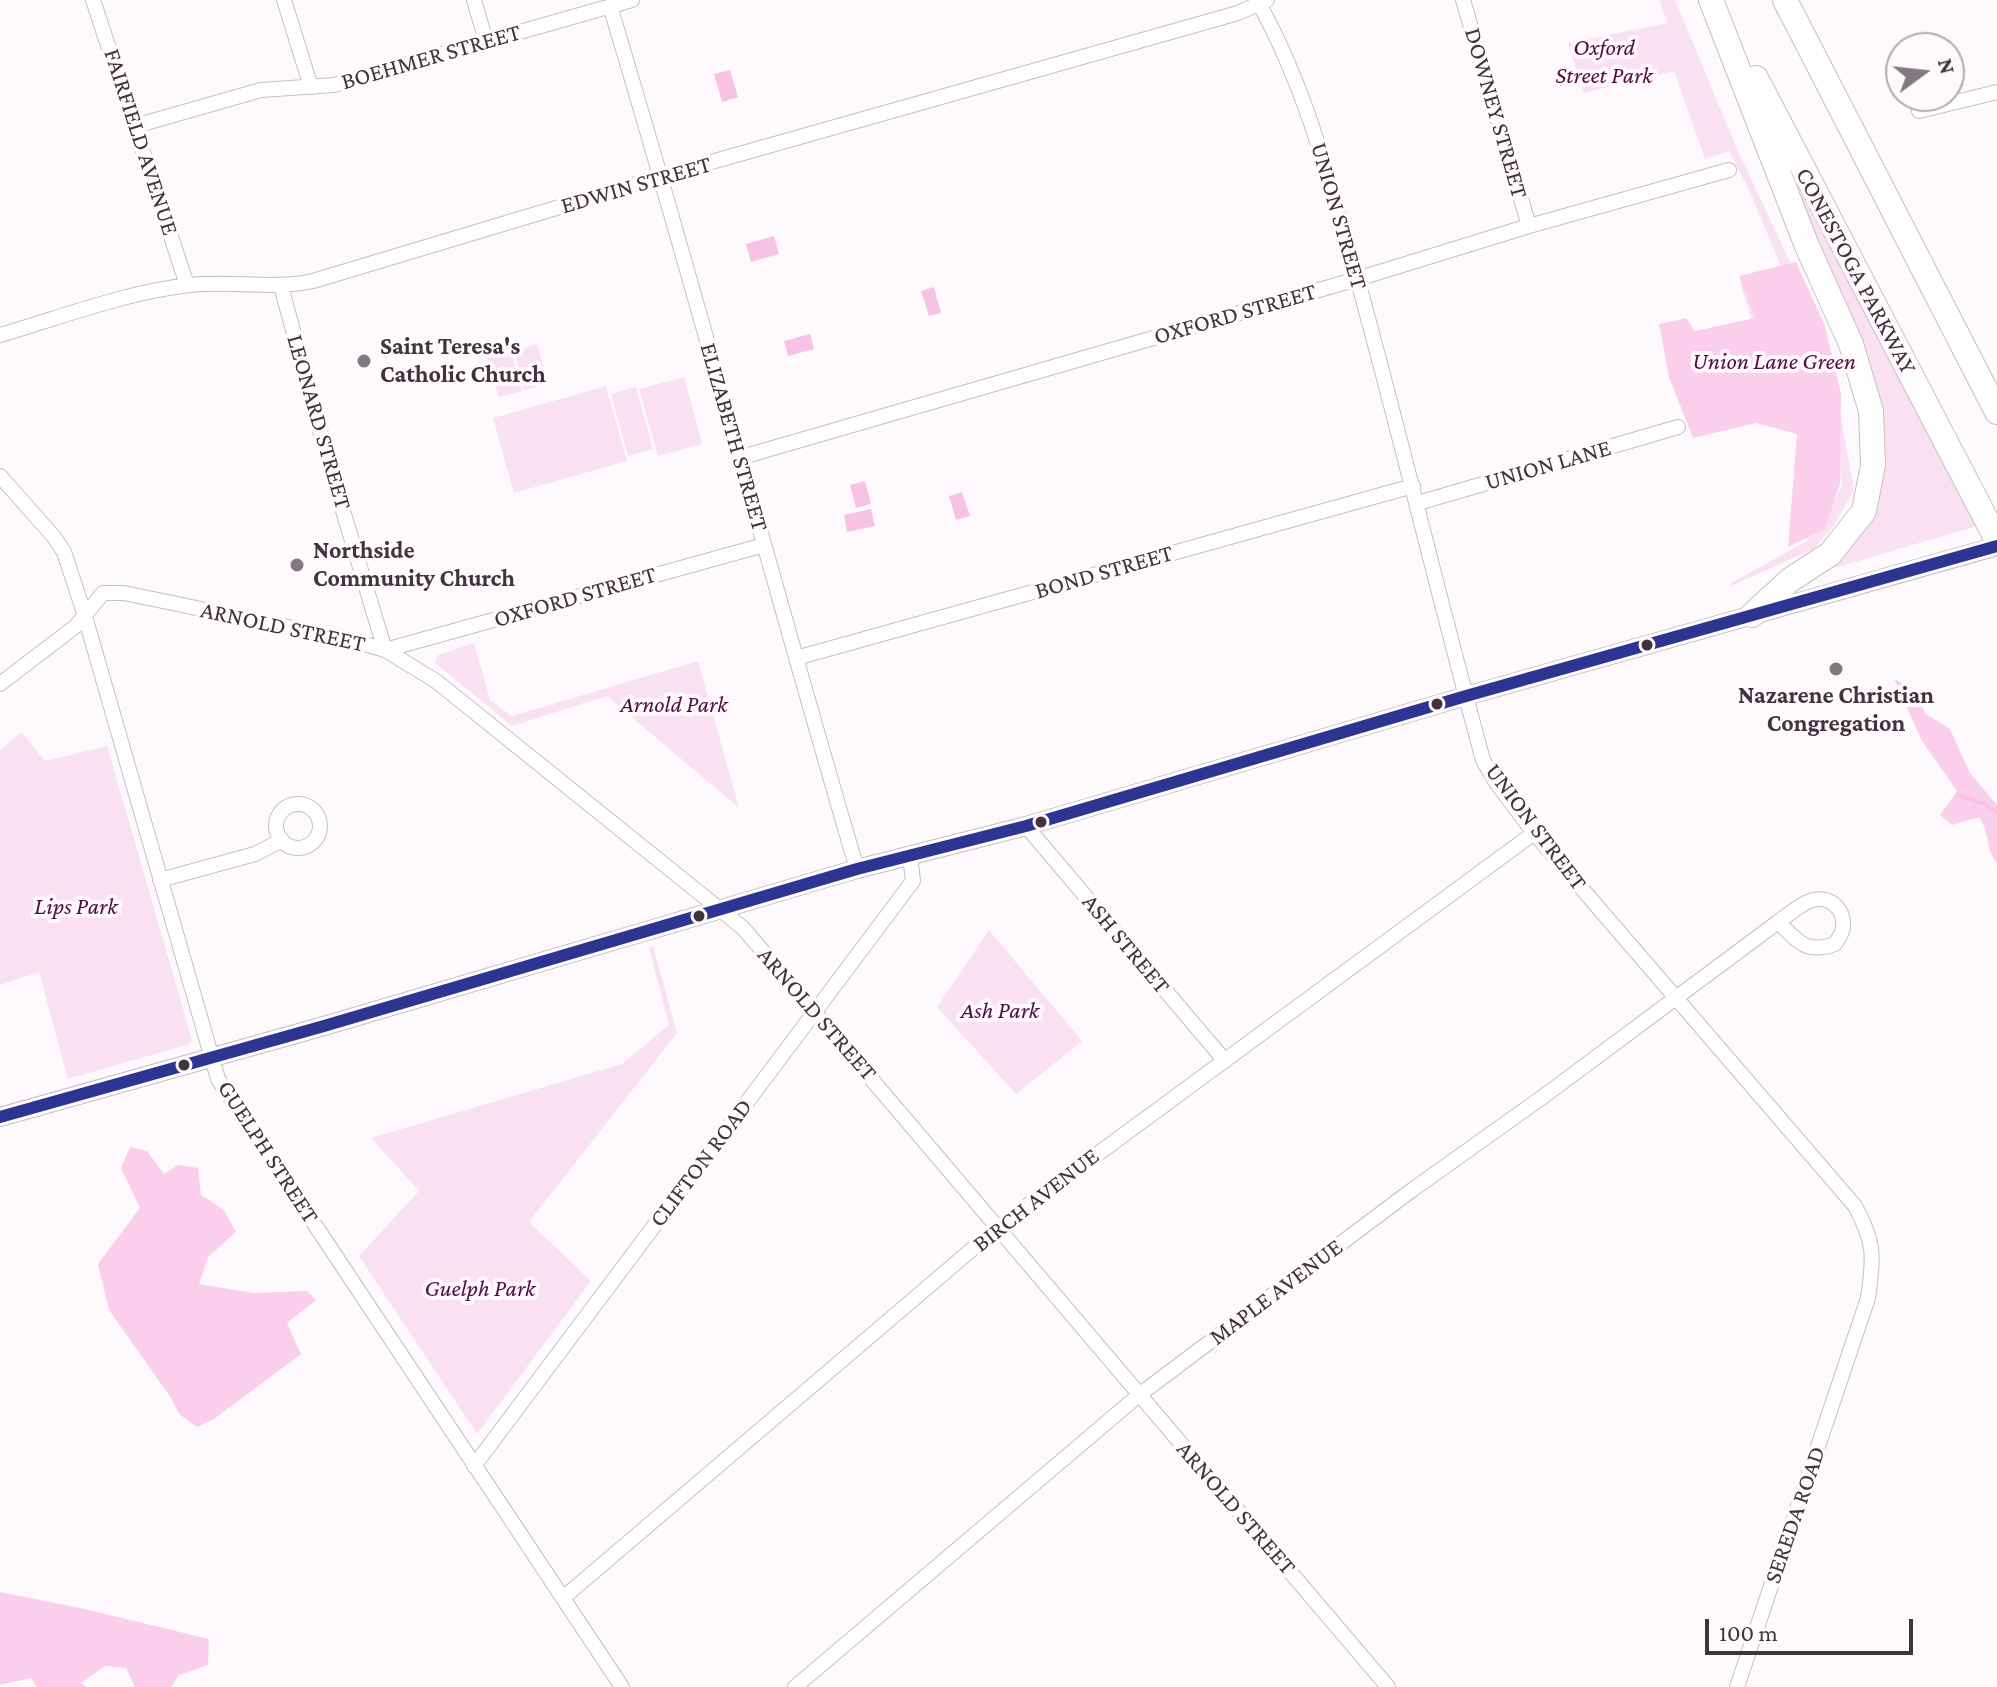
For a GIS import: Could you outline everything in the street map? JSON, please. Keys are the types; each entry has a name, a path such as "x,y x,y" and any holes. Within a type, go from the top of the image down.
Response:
{"highway":[{"path":"1711,0 1807,246 1851,344 1871,411 1873,465 1864,511 1830,554 1790,580 1752,615"},
{"name":"CONESTOGA PARKWAY","path":"1719,0 1766,98 1997,543"},
{"path":"1785,0 1994,404"}],"main road":[{"path":"0,1117 857,869 1026,826 1466,696 1955,558 1997,543"}],"street":[{"name":"FAIRFIELD AVENUE","path":"93,0 187,285"},
{"path":"284,0 311,87"},
{"path":"474,0 486,41"},
{"name":"BOEHMER STREET","path":"135,126 261,90 334,85 632,0"},
{"name":"DOWNEY STREET","path":"1463,0 1529,226"},
{"name":"EDWIN STREET","path":"0,335 138,295 187,285 229,282 281,286 299,284 660,177 1238,13 1261,1"},
{"name":"UNION STREET","path":"1261,1 1313,126 1418,503 1483,760 1534,833 1855,1206 1868,1231 1874,1259 1868,1298 1838,1388"},
{"name":"ELIZABETH STREET","path":"610,6 742,457 764,545 857,869"},
{"path":"1965,100 1997,92"},
{"name":"OXFORD STREET","path":"742,457 1729,170"},
{"name":"LEONARD STREET","path":"281,286 331,471 385,650"},
{"name":"UNION LANE","path":"1418,503 1678,427"},
{"name":"GUELPH STREET","path":"0,476 64,552 218,1079 622,1687"},
{"name":"BOND STREET","path":"796,658 1413,486"},
{"name":"OXFORD STREET","path":"385,650 764,545"},
{"name":"ARNOLD STREET","path":"0,684 76,626 103,593 124,593 351,640 385,650 436,681 743,928 1388,1687"},
{"name":"ASH STREET","path":"1026,826 1225,1061"},
{"name":"BIRCH AVENUE","path":"563,1598 997,1228 1534,833"},
{"path":"160,880 255,854 282,840"},
{"name":"CLIFTON ROAD","path":"474,1466 913,881 910,856"},
{"name":"MAPLE AVENUE","path":"795,1687 1139,1395 1778,922 1809,901 1821,899 1834,903 1842,913 1843,929 1835,944 1817,950 1802,945 1778,922"},
{"name":"SEREDA ROAD","path":"1737,1687 1838,1388"}],"green space":[{"name":"Oxford Street Park","path":"1659,0 1675,0 1737,149 1797,277 1836,391 1854,490 1833,527 1814,549 1731,586 1731,583 1805,542 1823,522 1842,486 1827,398 1752,322 1740,282 1782,269 1729,151 1705,159 1674,71 1584,93 1568,43 1668,23"},
{"path":"1804,190 1978,526 1830,569 1825,564 1885,464 1884,428 1874,382 1798,195"},
{"name":"Union Lane Green","path":"1796,262 1825,326 1841,394 1840,483 1825,529 1788,547 1797,434 1756,423 1693,438 1669,377 1659,324 1686,318 1695,331 1755,318 1739,276"},
{"path":"537,344 548,384 524,390 514,351"},
{"path":"511,351 522,391 499,397 488,358"},
{"path":"684,377 702,444 658,456 639,389"},
{"path":"606,386 627,461 514,493 493,418"},
{"path":"636,387 653,449 628,456 611,394"},
{"name":"Arnold Park","path":"474,643 490,700 512,716 698,661 739,808 607,696 512,726 435,663 438,655"},
{"path":"1894,679 1912,687 1926,714 1950,729 1970,773 1997,805 1997,863 1979,817 1952,825 1940,815 1957,791 1922,741"},
{"name":"Lips Park","path":"22,732 45,761 107,746 192,1040 190,1044 68,1079 39,972 0,985 0,750"},
{"name":"Ash Park","path":"989,930 1082,1041 1016,1094 937,1007"},
{"name":"Guelph Park","path":"653,946 677,1033 529,1222 591,1281 477,1434 359,1256 419,1191 371,1138 622,1064 669,1025 649,948"},
{"path":"130,1147 147,1151 164,1174 178,1165 198,1168 201,1195 224,1210 236,1232 208,1257 199,1284 253,1293 307,1291 316,1300 287,1323 301,1354 214,1419 197,1427 179,1414 109,1310 98,1264 140,1208 121,1168"},
{"path":"0,1592 209,1639 208,1665 179,1675 171,1687 135,1687 126,1668 105,1666 81,1683 87,1687 37,1687 31,1678 0,1685"}],"shaded area":[{"path":"730,70 738,97 722,102 714,74"},
{"path":"774,236 779,254 751,262 746,244"},
{"path":"934,287 941,313 929,316 921,291"},
{"path":"810,334 814,349 788,356 784,341"},
{"path":"865,481 871,504 856,508 850,485"},
{"path":"962,492 970,516 956,520 949,496"},
{"path":"871,509 875,526 847,532 844,515"}],"waterway":[{"path":"1958,795 1985,804 1997,813"}],"transit line":[{"path":"0,1117 324,1026 857,869 1026,826 1466,696 1997,546"}],"place":[{"name":"Saint Teresa's Catholic Church","path":"364,361"},
{"name":"Northside Community Church","path":"297,565"},
{"name":"Nazarene Christian Congregation","path":"1836,669"}]}
